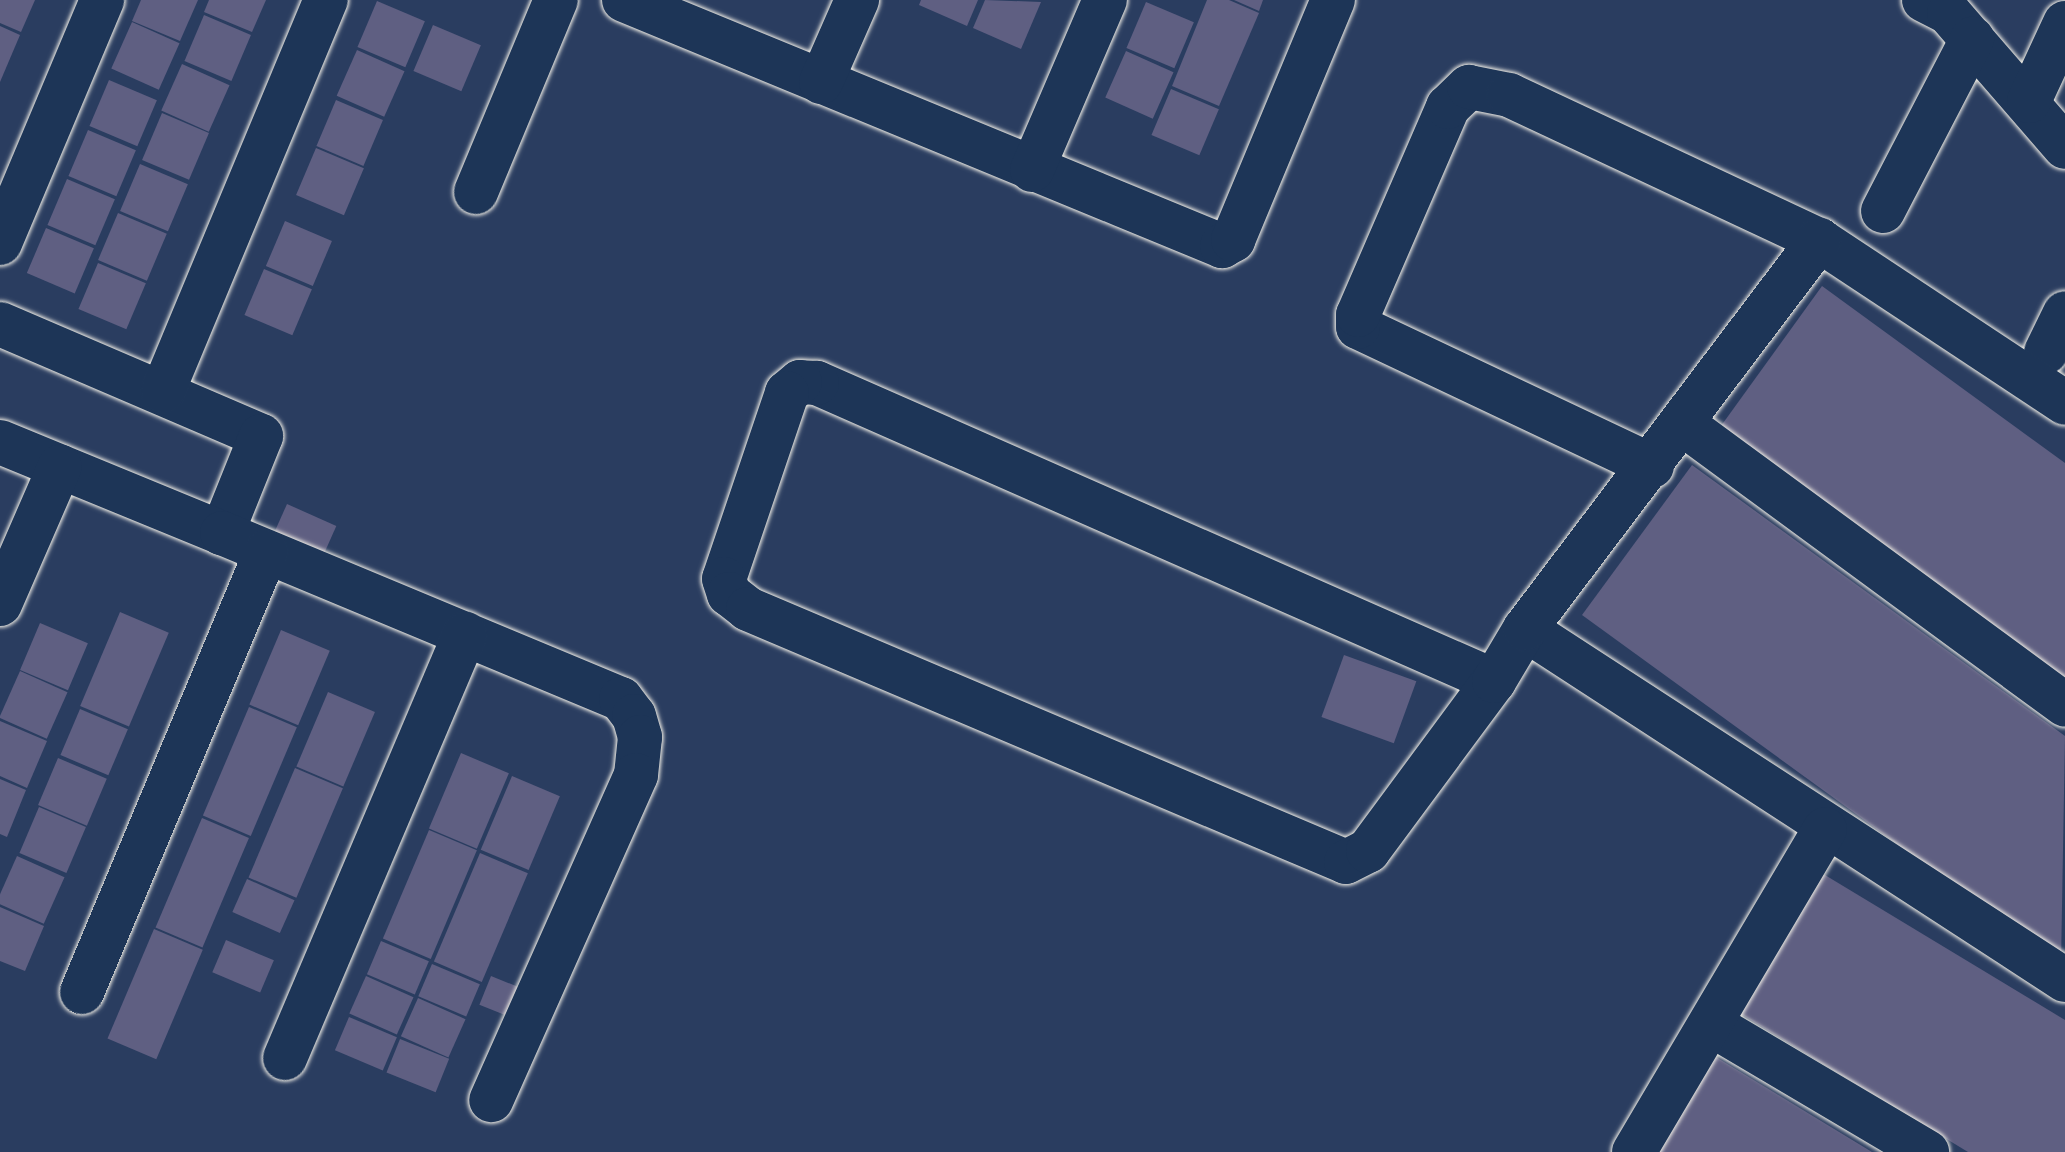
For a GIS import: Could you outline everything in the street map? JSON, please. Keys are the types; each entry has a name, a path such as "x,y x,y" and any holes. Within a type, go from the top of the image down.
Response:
{"street":[{"path":"0,243 102,0"},
{"path":"163,391 326,0"},
{"path":"476,192 556,0"},
{"path":"624,0 1204,242 1230,244 1333,0"},
{"path":"821,82 857,0"},
{"path":"1032,170 1105,0"},
{"path":"1924,0 1949,13 2029,101 2065,147"},
{"path":"2029,101 2065,23"},
{"path":"1883,211 1972,39"},
{"path":"1652,466 1358,327 1358,315 1448,107 1469,87 1509,95 1819,240 2065,403"},
{"path":"1494,681 817,383 800,382 787,393 724,579 729,594 748,609 1346,862 1368,851 1494,681 1525,629 1652,466 1819,240"},
{"path":"2046,352 2065,313"},
{"path":"0,324 163,391 261,436 222,533"},
{"path":"1683,424 2065,705"},
{"path":"0,442 621,699 640,737 636,775 491,1100"},
{"path":"0,604 60,466"},
{"path":"82,992 266,552"},
{"path":"1525,629 1825,829 2065,980"},
{"path":"285,1058 465,634"},
{"path":"1634,1152 1712,1025 1825,829"},
{"path":"1712,1025 1927,1152"}],"building":[{"path":"0,0 35,0 21,32 0,23"},
{"path":"141,0 198,0 180,41 132,21"},
{"path":"209,0 266,0 252,32 204,12"},
{"path":"921,0 978,0 967,26 919,5"},
{"path":"985,0 1041,2 1021,49 973,28"},
{"path":"1207,0 1229,0 1259,13 1219,106 1172,86"},
{"path":"1234,0 1263,0 1259,11"},
{"path":"377,1 425,21 405,67 357,47"},
{"path":"1146,2 1194,22 1174,68 1126,48"},
{"path":"204,15 251,35 231,81 184,61"},
{"path":"132,22 180,43 159,90 111,69"},
{"path":"433,25 481,45 461,91 413,71"},
{"path":"0,26 20,35 0,82"},
{"path":"357,50 405,71 384,117 337,96"},
{"path":"1126,51 1174,72 1153,119 1105,98"},
{"path":"182,64 230,85 209,132 161,111"},
{"path":"109,80 157,100 137,146 89,126"},
{"path":"1171,89 1219,109 1199,155 1151,135"},
{"path":"336,100 383,120 363,166 316,146"},
{"path":"162,113 209,133 189,180 142,160"},
{"path":"88,130 136,150 116,196 68,176"},
{"path":"316,148 364,168 344,215 296,195"},
{"path":"140,164 188,184 168,231 120,211"},
{"path":"67,179 115,199 95,245 47,225"},
{"path":"118,213 167,234 147,281 98,260"},
{"path":"285,221 332,241 313,286 266,266"},
{"path":"46,228 94,248 75,293 27,273"},
{"path":"98,263 146,283 126,329 78,309"},
{"path":"264,269 312,289 292,335 244,315"},
{"path":"1822,286 2065,463 2065,694 1713,437"},
{"path":"1692,465 2065,736 2061,963 1582,615"},
{"path":"287,504 336,526 321,560 272,538"},
{"path":"120,612 169,633 129,727 80,706"},
{"path":"40,623 88,643 68,690 20,670"},
{"path":"281,630 330,651 298,725 249,705"},
{"path":"1344,655 1416,681 1394,743 1321,717"},
{"path":"20,671 68,692 47,739 0,718"},
{"path":"328,692 375,712 343,786 296,767"},
{"path":"249,707 297,727 251,836 203,816"},
{"path":"80,709 128,729 108,775 60,755"},
{"path":"0,721 47,741 27,788 0,776"},
{"path":"461,753 509,773 477,849 429,828"},
{"path":"58,758 107,779 87,826 38,805"},
{"path":"295,768 343,788 296,898 249,878"},
{"path":"512,776 560,796 529,870 481,850"},
{"path":"0,779 26,790 7,837 0,834"},
{"path":"39,807 86,827 66,873 19,853"},
{"path":"202,818 249,838 202,947 156,928"},
{"path":"429,830 477,850 431,959 383,939"},
{"path":"480,853 528,873 482,982 434,962"},
{"path":"17,856 65,877 44,924 0,904 0,894"},
{"path":"1820,872 2065,1020 2065,1152 1968,1152 1736,1011"},
{"path":"247,879 295,900 280,933 232,912"},
{"path":"0,907 44,926 25,971 0,961"},
{"path":"154,929 203,950 156,1059 108,1039"},
{"path":"226,940 274,960 260,993 212,972"},
{"path":"381,941 429,961 415,994 367,974"},
{"path":"432,964 480,984 466,1017 418,996"},
{"path":"366,976 414,997 397,1035 349,1013"},
{"path":"491,976 520,988 508,1016 479,1005"},
{"path":"418,998 466,1019 448,1058 401,1036"},
{"path":"349,1017 397,1037 383,1070 335,1050"},
{"path":"400,1039 449,1059 436,1092 387,1072"},
{"path":"1706,1051 1872,1152 1645,1152"}]}
